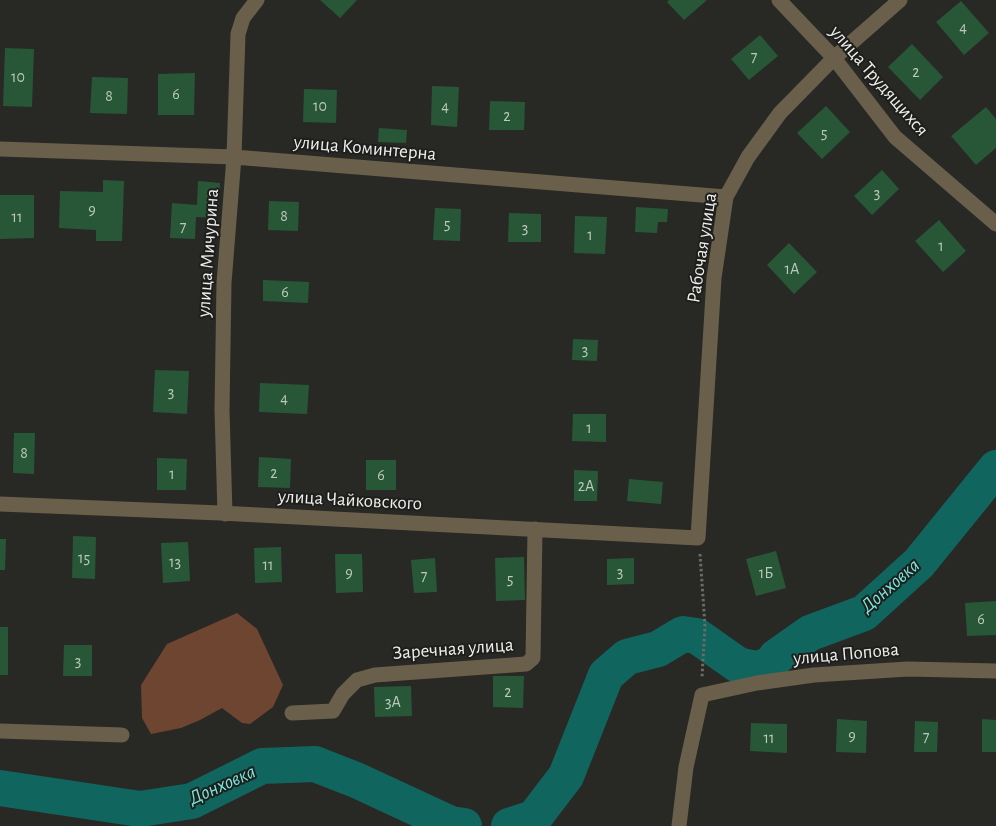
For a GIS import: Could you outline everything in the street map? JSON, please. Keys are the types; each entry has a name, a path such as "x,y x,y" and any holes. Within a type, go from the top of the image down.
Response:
{"street":[{"name":"улица Трудящихся","path":"780,0 834,58 895,137 996,224"},
{"name":"Рабочая улица","path":"698,538 714,278 726,197 748,157 780,113 834,58 900,0"},
{"name":"улица Мичурина","path":"225,514 222,410 224,293 234,157 238,34 243,18 255,1"},
{"name":"улица Коминтерна","path":"0,149 234,157 726,197"},
{"name":"улица Чайковского","path":"0,504 698,538"},
{"name":"Заречная улица","path":"292,713 333,711 343,694 357,680 375,675 526,664 533,658 535,530"},
{"name":"улица Попова","path":"678,826 686,767 702,695 757,683 814,675 908,669 996,671"},
{"path":"0,731 122,735"}],"path":[{"path":"698,538 705,626 702,658"}],"shaded area":[{"path":"237,613 257,629 283,685 273,707 250,724 242,723 222,708 181,728 151,734 142,718 141,685 167,644"}],"building":[{"path":"320,0 357,0 340,18"},
{"path":"669,0 707,0 684,20 667,2"},
{"path":"961,1 989,33 964,55 936,22"},
{"path":"760,35 778,56 749,80 731,59"},
{"path":"912,44 943,77 920,100 888,67"},
{"path":"5,48 34,49 32,107 3,106"},
{"path":"195,73 194,115 158,115 158,74"},
{"path":"92,77 128,78 127,114 90,113"},
{"path":"432,86 459,87 457,127 431,125"},
{"path":"304,89 337,90 336,123 303,122"},
{"path":"490,101 525,102 524,130 489,130"},
{"path":"826,106 850,132 822,159 797,133"},
{"path":"986,107 996,119 996,148 976,165 951,136"},
{"path":"379,128 407,130 406,143 378,142"},
{"path":"882,170 899,189 872,215 854,196"},
{"path":"103,180 124,181 122,241 96,241 96,230 59,228 60,191 103,192"},
{"path":"198,181 220,183 218,218 196,217 195,239 170,238 172,203 197,205"},
{"path":"0,195 34,195 34,238 0,239"},
{"path":"269,201 299,202 298,231 268,230"},
{"path":"636,207 668,209 667,222 658,222 657,233 635,232"},
{"path":"435,208 461,209 460,241 433,240"},
{"path":"509,213 541,214 541,242 508,242"},
{"path":"575,216 607,217 605,254 574,253"},
{"path":"939,220 966,251 943,272 915,241"},
{"path":"789,243 817,272 794,294 767,265"},
{"path":"263,280 309,282 308,303 263,301"},
{"path":"573,339 598,340 597,361 572,360"},
{"path":"155,370 189,371 187,414 153,412"},
{"path":"260,383 309,385 307,414 259,412"},
{"path":"573,414 606,414 606,442 572,441"},
{"path":"14,433 35,433 34,474 13,473"},
{"path":"259,457 291,459 290,488 258,487"},
{"path":"157,458 187,459 186,490 157,490"},
{"path":"366,460 396,460 396,490 366,490"},
{"path":"574,470 598,471 597,501 574,501"},
{"path":"629,479 663,482 661,504 627,501"},
{"path":"73,536 96,537 95,579 72,578"},
{"path":"0,539 6,539 5,570 0,570"},
{"path":"188,542 190,581 163,583 161,543"},
{"path":"281,547 282,582 255,583 254,548"},
{"path":"776,551 786,588 756,596 746,559"},
{"path":"335,554 362,554 363,592 336,593"},
{"path":"524,557 525,600 496,601 495,558"},
{"path":"435,558 437,592 414,593 411,560"},
{"path":"634,558 634,584 607,585 607,559"},
{"path":"996,601 996,635 967,636 965,603"},
{"path":"0,627 8,627 8,675 0,675"},
{"path":"64,645 92,645 92,676 63,676"},
{"path":"493,676 524,676 523,708 493,707"},
{"path":"411,686 412,716 375,717 374,687"},
{"path":"837,719 867,721 866,753 836,752"},
{"path":"982,719 996,720 996,752 982,752"},
{"path":"915,721 938,722 937,752 914,752"},
{"path":"751,723 787,724 787,753 750,751"}],"waterway":[{"name":"Донховка","path":"509,826 534,818 566,776 606,675 627,657 658,649 683,634 697,636 738,665 756,669 770,665 776,657 810,633 864,613 919,563 996,468"},
{"name":"Донховка","path":"0,788 140,809 192,801 262,766 315,764 356,780 451,824 464,826"}]}
